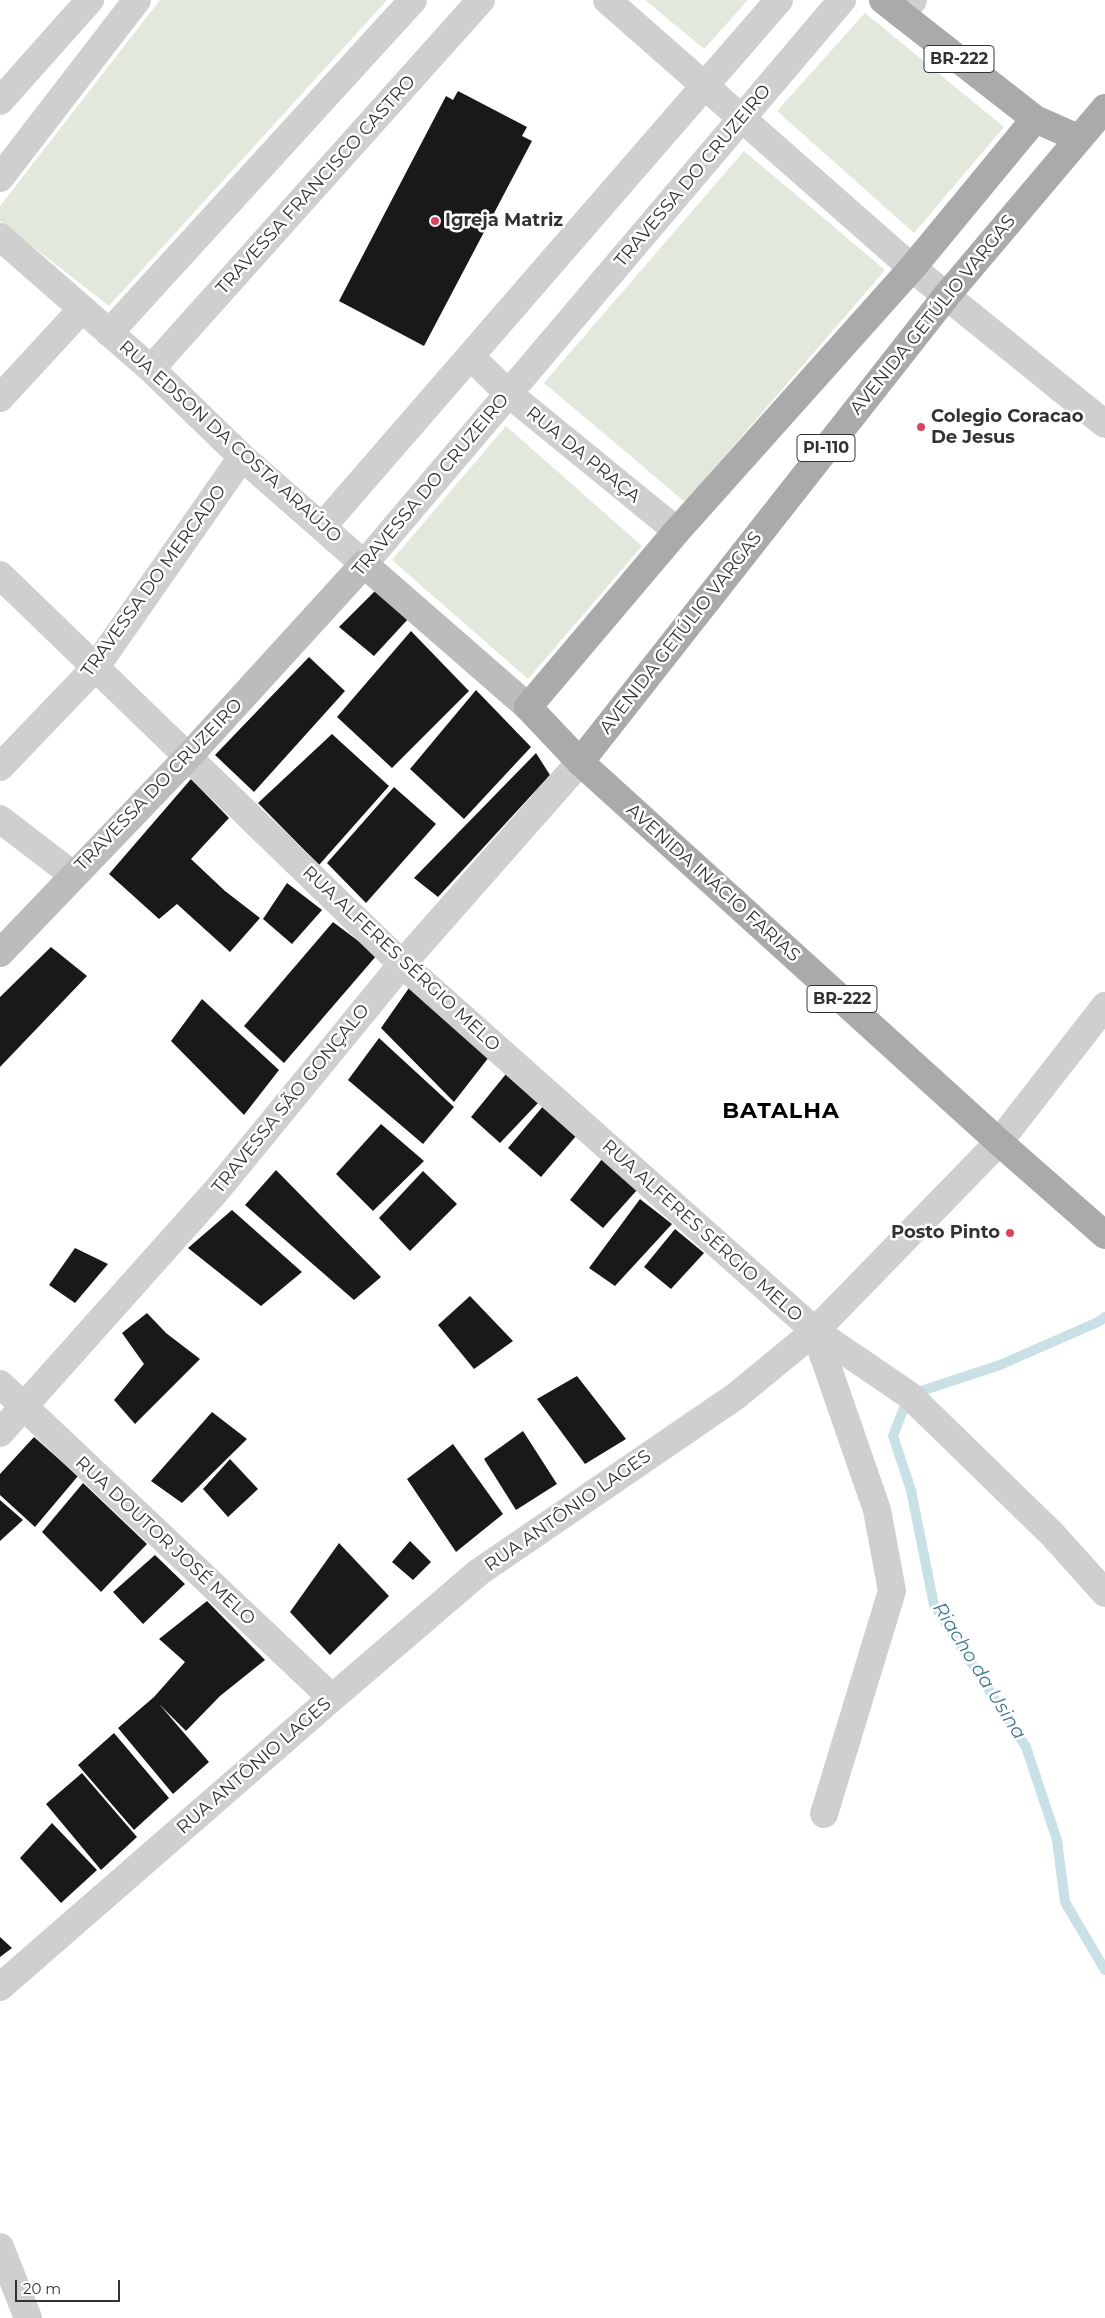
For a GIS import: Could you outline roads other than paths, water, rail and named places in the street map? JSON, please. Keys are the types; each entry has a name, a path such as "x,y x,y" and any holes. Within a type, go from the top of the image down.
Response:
{"main road":[{"name":"BR-222","path":"899,5 1035,119 1078,138"},
{"name":"AVENIDA GETÚLIO VARGAS","path":"580,762 946,295 1105,108"},
{"name":"PI-110","path":"528,707 677,531 912,268 1035,119"},
{"name":"AVENIDA INÁCIO FARIAS","path":"528,707 580,762 1105,1235"}],"street":[{"path":"0,102 90,0"},
{"path":"0,178 137,0"},
{"path":"109,333 413,0"},
{"name":"TRAVESSA FRANCISCO CASTRO","path":"151,369 481,0"},
{"path":"607,0 912,268 1105,424"},
{"path":"322,526 779,0"},
{"name":"TRAVESSA DO CRUZEIRO","path":"0,953 187,758 364,564 842,0"},
{"name":"RUA EDSON DA COSTA ARAÚJO","path":"0,237 151,369 242,457 528,707"},
{"path":"0,398 82,309"},
{"name":"RUA DA PRAÇA","path":"470,356 509,394 677,531"},
{"name":"TRAVESSA DO MERCADO","path":"0,767 95,668 242,457"},
{"name":"RUA ALFERES SÉRGIO MELO","path":"0,575 402,964 814,1331 909,1395 1052,1534 1105,1593"},
{"name":"TRAVESSA SÃO GONÇALO","path":"0,1433 217,1190 402,964 580,762"},
{"path":"0,819 73,875"},
{"name":"RUA ANTÔNIO LAGES","path":"0,1988 479,1572 736,1396 814,1331 1000,1142 1105,1006"},
{"name":"RUA ALFERES SÉRGIO MELO","path":"814,1331 876,1510 892,1591 824,1814"},
{"name":"RUA DOUTOR JOSÉ MELO","path":"0,1384 332,1698"},
{"path":"0,2247 28,2318"}],"waterway":[{"name":"Riacho da Usina","path":"1105,1317 1098,1322 1000,1365 909,1395 893,1436 911,1490 934,1605 1026,1747 1057,1840 1065,1902 1105,1970"}],"place":[{"name":"Igreja Matriz","path":"435,221"},
{"name":"Colegio Coracao De Jesus","path":"921,427"},
{"name":"Posto Pinto","path":"1010,1233"}],"district":[{"name":"BATALHA","path":"781,1112"}]}
